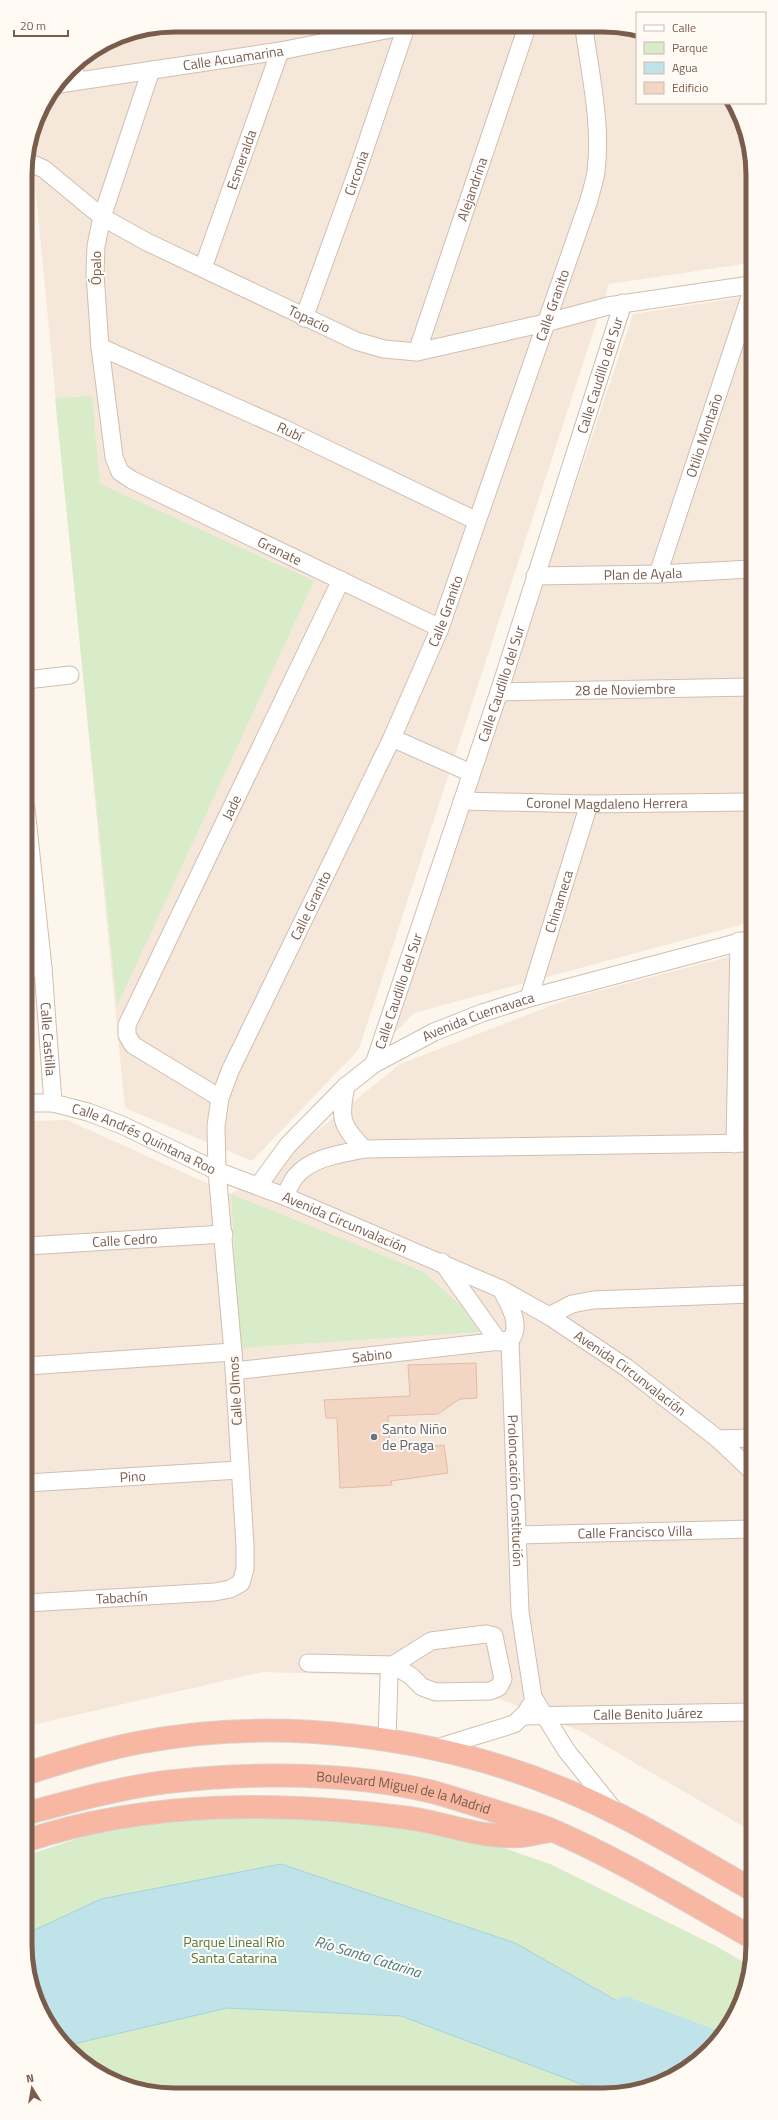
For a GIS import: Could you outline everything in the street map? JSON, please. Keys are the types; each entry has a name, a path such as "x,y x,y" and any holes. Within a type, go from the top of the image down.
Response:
{"highway":[{"path":"32,1772 70,1759 135,1743 201,1734 272,1731 329,1733 387,1740 433,1749 514,1770 565,1789 619,1816 746,1886"},
{"name":"Boulevard Miguel de la Madrid","path":"32,1812 96,1795 165,1782 235,1776 303,1776 388,1784 432,1792 468,1802 553,1830 618,1862 746,1934"},
{"path":"32,1839 91,1822 131,1815 184,1809 277,1808 386,1816 409,1818 493,1834 516,1836 553,1830"}],"street":[{"name":"Calle Acuamarina","path":"75,73 151,70 280,51 380,32"},
{"name":"Circonia","path":"304,318 358,169 404,32"},
{"name":"Alejandrina","path":"417,352 525,32"},
{"name":"Calle Granito","path":"217,1171 216,1126 220,1098 230,1071 392,738 440,628 589,200 596,172 596,120 585,32"},
{"name":"Esmeralda","path":"203,268 280,51"},
{"name":"Ópalo","path":"120,472 114,457 100,347 95,274 96,246 102,218 151,70"},
{"name":"Topacio","path":"32,164 44,169 102,218 304,318 356,341 384,349 417,352 545,323 623,303 746,286"},
{"name":"Calle Caudillo del Sur","path":"374,1064 498,692 623,303"},
{"name":"Otilio Montaño","path":"658,574 746,309"},
{"name":"Rubí","path":"100,347 285,430 477,521"},
{"name":"Granate","path":"120,472 132,480 440,628"},
{"name":"Plan de Ayala","path":"535,576 658,574 746,569"},
{"name":"Jade","path":"220,1098 133,1045 127,1036 127,1025 341,580"},
{"path":"32,679 70,675"},
{"name":"28 de Noviembre","path":"498,692 746,687"},
{"path":"392,738 471,773"},
{"name":"Coronel Magdaleno Herrera","path":"462,801 589,804 746,802"},
{"name":"Chinameca","path":"529,998 589,804"},
{"name":"Calle Castilla","path":"32,861 44,968 53,1103"},
{"path":"743,1144 745,940"},
{"name":"Avenida Cuernavaca","path":"258,1186 288,1145 346,1086 374,1064 434,1032 482,1012 529,998 745,940"},
{"path":"32,969 44,968"},
{"path":"346,1086 341,1110 343,1121 349,1134 364,1149"},
{"name":"Calle Andrés Quintana Roo","path":"32,1103 53,1103 88,1112 122,1125 217,1171 284,1196"},
{"name":"Avenida Circunvalación","path":"743,1144 364,1149 330,1156 310,1165 296,1176 284,1196 442,1262 501,1289 549,1316 627,1368 718,1439 746,1465"},
{"name":"Calle Olmos","path":"215,1592 230,1589 241,1583 245,1569 233,1352 224,1234 217,1171"},
{"name":"Calle Cedro","path":"32,1246 224,1234"},
{"path":"442,1262 505,1341"},
{"name":"Proloncación Constitución","path":"501,1289 514,1315 513,1335 505,1341 518,1535 520,1612 533,1697 543,1715 579,1768 619,1816"},
{"path":"549,1316 572,1304 593,1300 746,1294"},
{"name":"Sabino","path":"234,1371 505,1341"},
{"path":"32,1366 233,1352"},
{"path":"718,1439 746,1438"},
{"name":"Pino","path":"32,1483 239,1470"},
{"name":"Calle Francisco Villa","path":"518,1535 746,1529"},
{"name":"Tabachín","path":"32,1603 215,1592"},
{"path":"308,1663 393,1665 411,1676 422,1687 436,1692 490,1691 499,1687 503,1679 494,1636 486,1634 431,1641 393,1665 389,1676 387,1740"},
{"path":"433,1749 514,1724 523,1716 533,1697"},
{"name":"Calle Benito Juárez","path":"523,1716 746,1712"}],"shaded area":[{"path":"613,32 636,36 636,104 727,104 735,120 745,156 746,264 609,284 359,1049 252,1161 125,1108 33,160 37,138 51,103 67,81 95,56 120,43 156,33"},
{"path":"746,297 746,923 414,1013 391,1037 633,314"},
{"path":"746,952 746,1828 582,1732 495,1697 373,1675 263,1672 32,1725 32,1121 67,1120 231,1194 291,1152 400,1064 571,998"}],"green space":[{"path":"92,396 100,484 314,581 117,1006 55,398"},
{"path":"231,1194 424,1272 461,1306 479,1332 240,1348"},
{"name":"Parque Lineal Río Santa Catarina","path":"223,1809 427,1828 501,1847 550,1864 716,1946 745,1963 741,1982 727,2017 711,2039 697,2053 675,2069 658,2077 622,2087 165,2088 138,2083 103,2069 81,2053 56,2025 43,2000 37,1982 32,1955 32,1854 85,1836 158,1819"}],"water":[{"name":"Río Santa Catarina","path":"281,1864 515,1943 701,2049 683,2064 658,2077 622,2087 591,2088 401,2016 227,2008 72,2044 56,2025 43,2000 33,1964 32,1931 101,1899"}],"building":[{"path":"476,1363 477,1398 460,1399 438,1414 388,1416 390,1450 444,1445 448,1473 391,1481 392,1485 340,1488 337,1418 326,1418 324,1400 410,1396 408,1365"}],"waterway":[{"name":"Río Santa Catarina","path":"625,2013 706,2044"}],"place":[{"name":"Santo Niño de Praga","path":"374,1437"}]}
